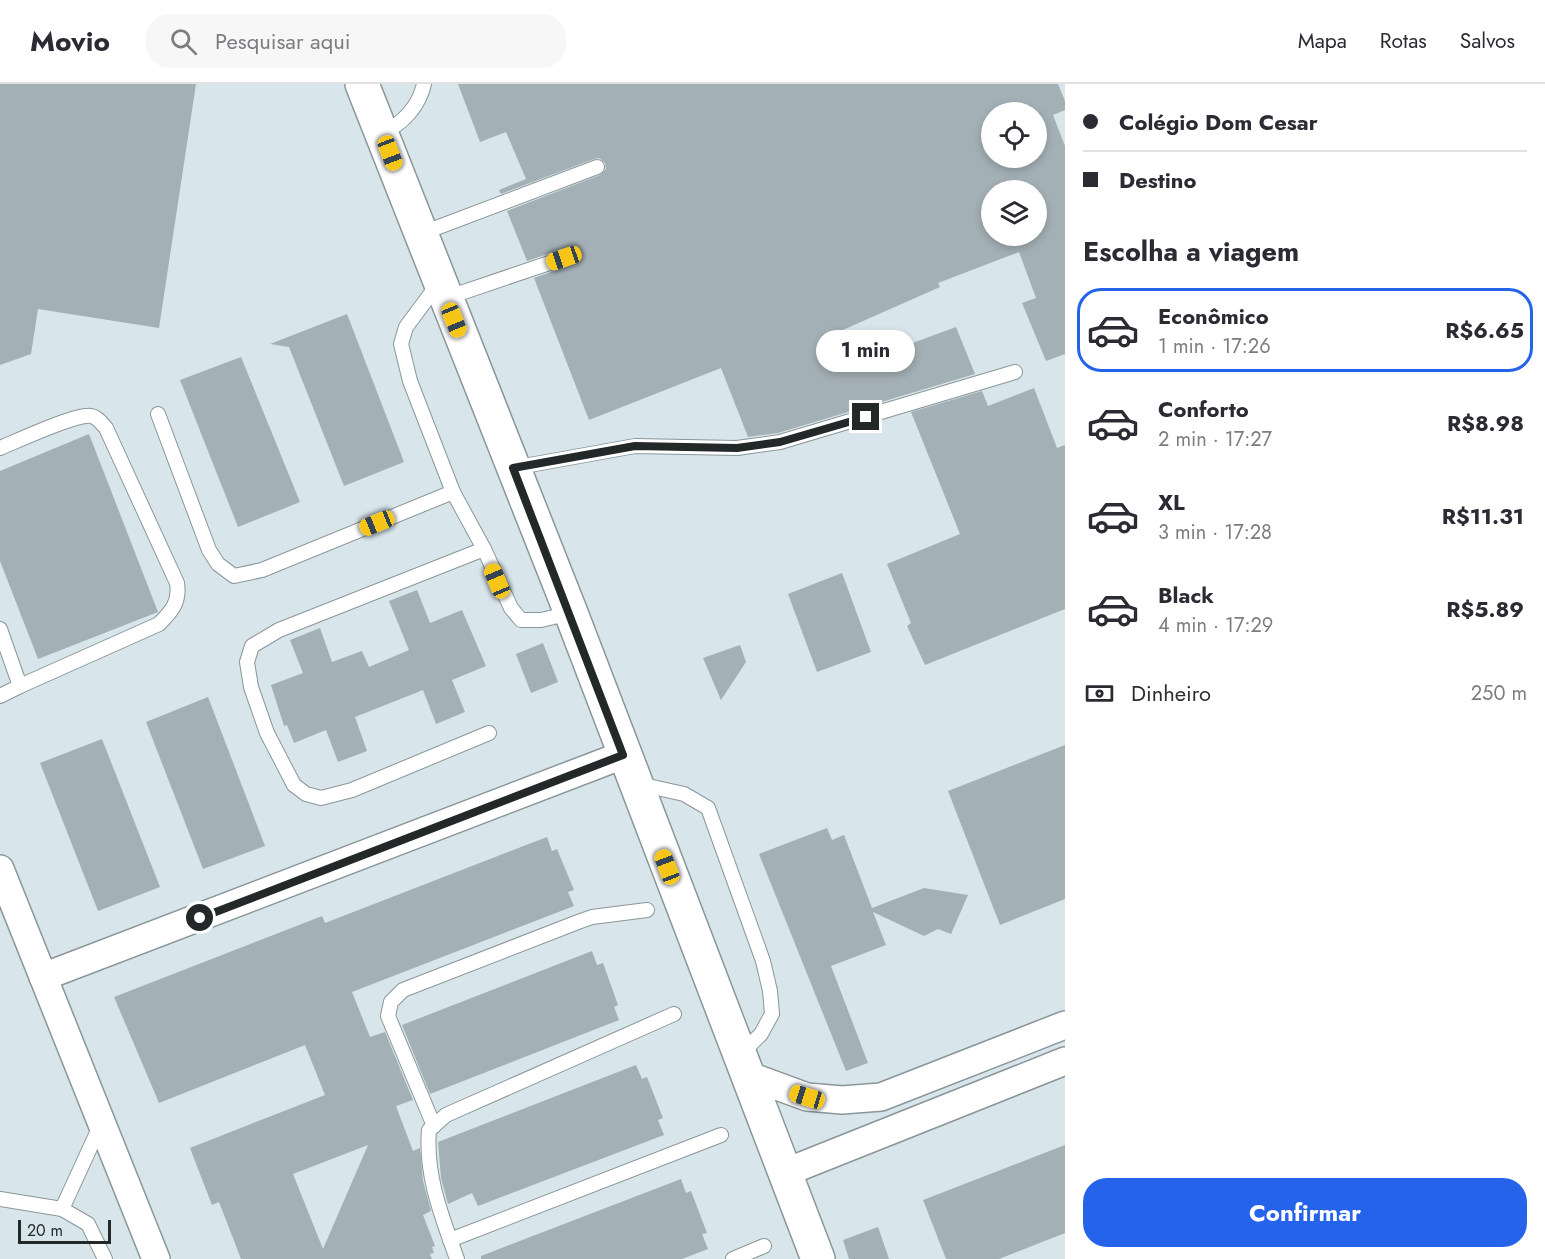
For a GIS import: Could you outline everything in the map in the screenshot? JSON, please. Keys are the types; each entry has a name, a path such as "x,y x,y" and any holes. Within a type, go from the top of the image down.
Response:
{"street":[{"path":"362,84 571,613 818,1259"},
{"path":"43,977 629,769"},
{"path":"0,872 156,1259"},
{"path":"743,1066 807,1097 842,1100 880,1097 1065,1025"},
{"path":"784,1173 1065,1061"}],"lane":[{"path":"382,133 396,127 408,114 421,98 424,84"},
{"path":"420,234 597,167"},
{"path":"564,258 443,290 406,327 401,344 410,381 453,492 484,549 511,608 521,620 541,621 571,613"},
{"path":"513,468 635,446 737,448 780,442 1015,372"},
{"path":"158,414 210,550 218,564 234,576 262,570 453,492"},
{"path":"0,448 74,419 89,415 96,418 106,428 177,584 179,597 172,610 159,624 0,696"},
{"path":"484,549 279,630 252,646 247,662 251,687 267,733 294,785 306,794 321,798 352,790 489,733"},
{"path":"0,629 20,686"},
{"path":"629,769 684,794 708,808 764,961 770,991 772,1014 743,1066"},
{"path":"434,1126 388,1016 391,1002 403,990 578,922 592,917 647,910"},
{"path":"457,1259 431,1179 427,1154 429,1130 446,1115 469,1104 674,1014"},
{"path":"62,1209 102,1122"},
{"path":"450,1240 721,1135"},
{"path":"0,1199 62,1209 88,1224 105,1259"},
{"path":"733,1259 764,1246"}],"building":[{"path":"0,84 196,84 159,328 38,309 31,354 0,365"},
{"path":"458,84 1058,84 1065,101 1065,110 1053,115 1065,146 1065,354 1046,361 1022,303 1036,298 1019,252 938,283 940,287 836,333 850,366 956,327 975,374 778,433 748,437 721,368 589,420 534,278 567,266 573,260 572,255 562,249 527,261 507,211 600,175 606,169 605,163 599,158 594,159 501,194 499,190 526,179 506,132 480,142"},
{"path":"347,314 404,462 344,486 289,347 270,344"},
{"path":"241,357 300,502 238,527 180,380"},
{"path":"1034,388 1057,448 1065,445 1065,609 925,665 907,626 911,623 887,564 960,534 911,412 982,391 988,406"},
{"path":"89,434 158,612 38,659 0,561 0,471"},
{"path":"842,573 871,652 817,672 788,594"},
{"path":"417,590 430,623 462,610 486,666 452,680 465,712 436,724 423,690 355,717 367,751 338,762 326,730 294,743 287,725 284,726 271,685 303,673 290,640 320,628 332,662 362,651 369,667 409,650 389,601"},
{"path":"543,643 558,682 531,693 516,654"},
{"path":"740,645 746,662 721,700 703,658"},
{"path":"208,697 265,846 203,869 146,722"},
{"path":"102,739 160,887 98,911 40,763"},
{"path":"1065,745 1065,899 1000,925 948,791"},
{"path":"827,828 832,840 844,835 872,908 924,888 968,895 951,934 938,929 924,936 873,912 886,945 831,966 868,1063 846,1071 759,854"},
{"path":"547,837 552,851 557,849 574,890 568,892 574,906 352,992 370,1037 385,1032 413,1100 396,1106 413,1151 420,1148 423,1181 431,1211 423,1215 435,1246 432,1247 434,1253 430,1254 432,1259 241,1259 219,1202 212,1205 190,1148 325,1095 305,1045 159,1103 114,997 322,916 325,923","holes":["368,1145 323,1249 293,1174"]},
{"path":"592,951 597,965 603,963 618,1005 614,1007 619,1020 430,1094 402,1025"},
{"path":"636,1065 642,1079 647,1077 663,1118 658,1120 664,1135 478,1206 472,1193 448,1204 441,1178 438,1142"},
{"path":"1065,1145 1065,1233 999,1259 946,1259 923,1200"},
{"path":"681,1179 686,1193 691,1191 707,1233 702,1234 708,1249 682,1259 481,1259 481,1256"},
{"path":"878,1227 889,1259 849,1259 843,1240"}],"route":[{"path":"200,918 623,755 571,613 513,468 635,446 737,448 780,442 866,417"}]}
